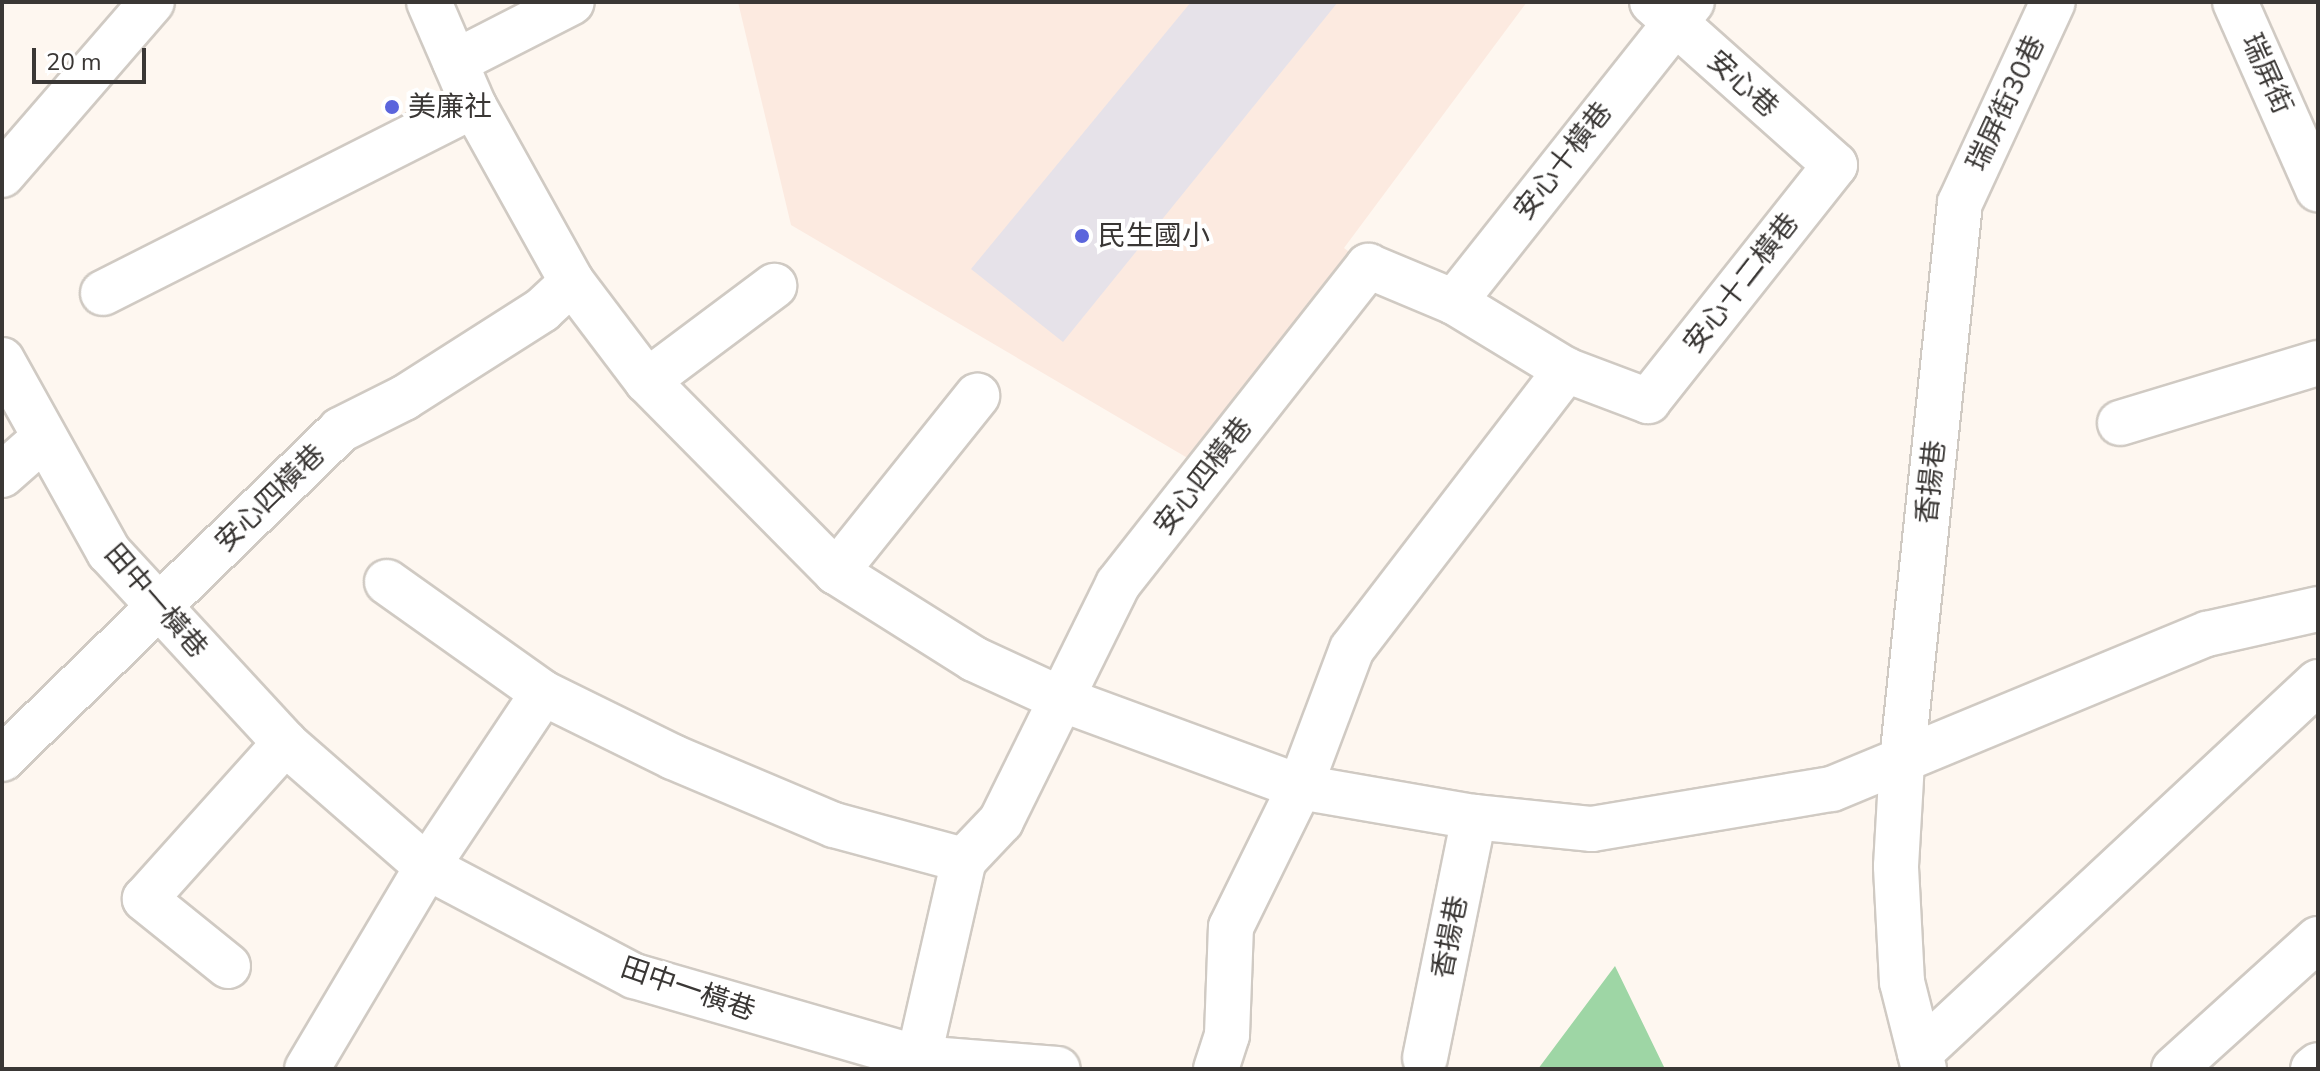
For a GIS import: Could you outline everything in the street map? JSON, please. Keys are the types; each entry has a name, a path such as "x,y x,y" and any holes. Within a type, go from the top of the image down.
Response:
{"street":[{"path":"2,175 152,2"},
{"path":"429,2 474,106 572,282 647,381 836,572 974,659 1061,699 1300,787 1474,817 1592,829 1832,789 2207,634 2318,609"},
{"path":"455,62 572,2"},
{"name":"瑞屏街30巷","path":"1960,203 2053,2"},
{"name":"瑞屏街","path":"2235,2 2318,189"},
{"name":"安心巷","path":"1672,8 1835,165"},
{"name":"安心十橫巷","path":"1454,302 1672,8"},
{"path":"103,293 474,106"},
{"name":"安心十二橫巷","path":"1566,370 1648,401 1835,165"},
{"name":"香揚巷","path":"1960,203 1902,761 1896,866 1902,982 1922,1061 2318,682"},
{"name":"安心四橫巷","path":"1061,699 1118,584 1368,266 1454,302"},
{"name":"安心四橫巷","path":"2,759 340,430 404,398 542,310 572,282"},
{"path":"647,381 774,286"},
{"path":"1216,1069 1227,1035 1231,927 1300,787 1352,649 1566,370 1454,302"},
{"name":"田中一橫巷","path":"2,360 109,552 285,743 427,867 634,976 917,1063 1058,1069"},
{"path":"2120,423 2318,363"},
{"path":"836,572 977,396"},
{"path":"2,475 44,438"},
{"path":"387,582 543,693 673,757 834,825 964,860"},
{"path":"307,1069 427,867 543,693"},
{"path":"917,1063 964,860 1001,821 1061,699"},
{"path":"228,966 145,899 285,743"},
{"name":"香揚巷","path":"1425,1058 1474,817"},
{"path":"2174,1069 2318,939"},
{"path":"2313,1069 2318,1065"}],"shaded area":[{"name":"民生國小","path":"738,2 1527,2 1344,248 1368,266 1208,470 791,225"}],"green space":[{"path":"1615,966 1665,1069 1538,1069"}],"building":[{"path":"1191,2 1338,2 1063,342 971,269"}],"place":[{"name":"美廉社","path":"392,107"},
{"name":"民生國小","path":"1082,236"}]}
